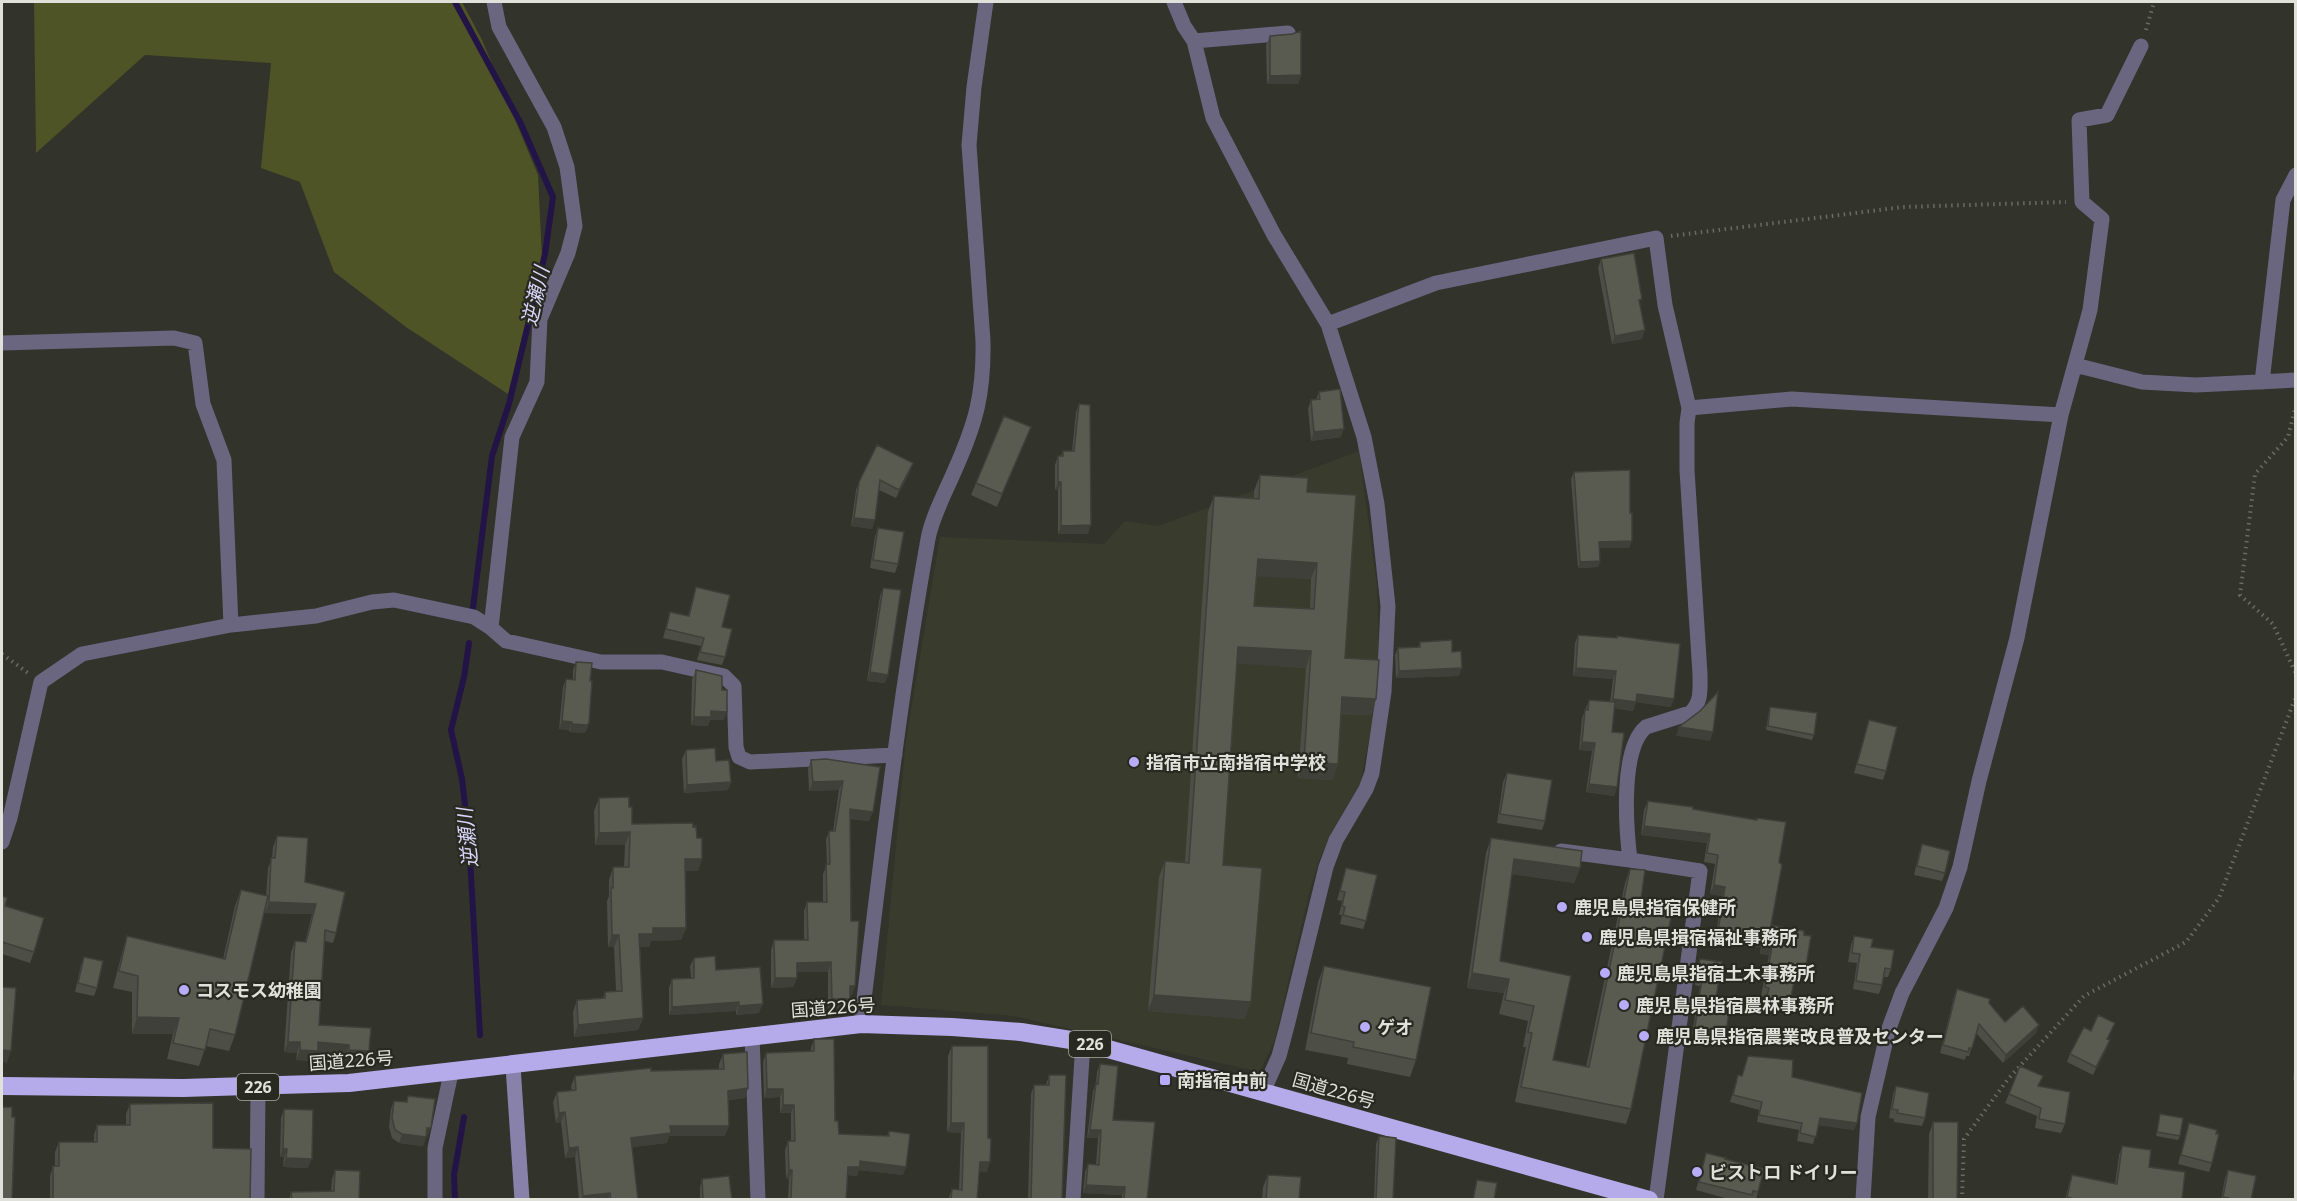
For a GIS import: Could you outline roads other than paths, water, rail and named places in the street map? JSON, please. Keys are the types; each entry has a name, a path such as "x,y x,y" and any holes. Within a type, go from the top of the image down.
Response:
{"highway":[{"name":"国道226号","path":"2,1086 183,1088 349,1083 513,1066 752,1035 861,1024 952,1027 1021,1032 1083,1042 1649,1200"}],"main road":[{"path":"513,1066 522,1200"}],"street":[{"path":"491,628 512,437 537,382 540,319 568,253 575,226 567,167 554,127 499,27 494,2"},
{"path":"861,1024 895,755 928,536 963,452 979,406 984,373 969,145 974,87 986,2"},
{"path":"1174,2 1184,26 1194,41 1213,118 1274,235 1328,324 1364,437 1377,504 1388,606 1384,692 1369,782 1336,840 1326,867 1279,1056 1263,1092"},
{"path":"1194,41 1288,33"},
{"path":"1863,1200 1868,1117 1888,1031 1902,993 1946,908 1960,867 1979,781 2017,638 2061,416 2090,310 2102,219 2082,202 2079,120 2107,115 2141,46"},
{"path":"2262,382 2283,200 2295,175"},
{"path":"1328,324 1436,283 1656,238 1665,305 1689,408 1687,470 1700,644 1699,699 1690,713 1646,727 1633,744 1628,774 1627,837 1630,860"},
{"path":"2,343 174,339 195,343 203,404 224,460 231,625"},
{"path":"2075,365 2142,382 2196,385 2295,380"},
{"path":"1689,408 1792,399 2061,416"},
{"path":"2,842 10,818 41,682 82,654 231,625 316,616 372,602 394,600 474,617 506,641 571,656 601,662 662,662 724,675 734,686 736,747 739,757 750,762 895,755"},
{"path":"1549,850 1700,871 1656,1200"},
{"path":"752,1035 758,1200"},
{"path":"1074,1200 1083,1042"},
{"path":"435,1200 435,1148 452,1073"},
{"path":"256,1200 258,1087"}],"waterway":[{"name":"逆瀬川","path":"455,2 521,124 553,197 545,254 509,404 492,456 473,608"},
{"name":"逆瀬川","path":"469,643 464,677 451,730 462,779 469,840 480,1035"},
{"name":"逆瀬川","path":"455,1200 454,1175 464,1117"}],"place":[{"name":"指宿市立南指宿中学校","path":"1134,762"},
{"name":"鹿児島県指宿保健所","path":"1562,907"},
{"name":"鹿児島県揖宿福祉事務所","path":"1587,937"},
{"name":"鹿児島県指宿土木事務所","path":"1605,973"},
{"name":"コスモス幼稚園","path":"184,990"},
{"name":"鹿児島県指宿農林事務所","path":"1624,1005"},
{"name":"ゲオ","path":"1365,1027"},
{"name":"鹿児島県指宿農業改良普及センター","path":"1644,1036"},
{"name":"南指宿中前","path":"1165,1080"},
{"name":"ビストロ ドイリー","path":"1697,1172"}]}
